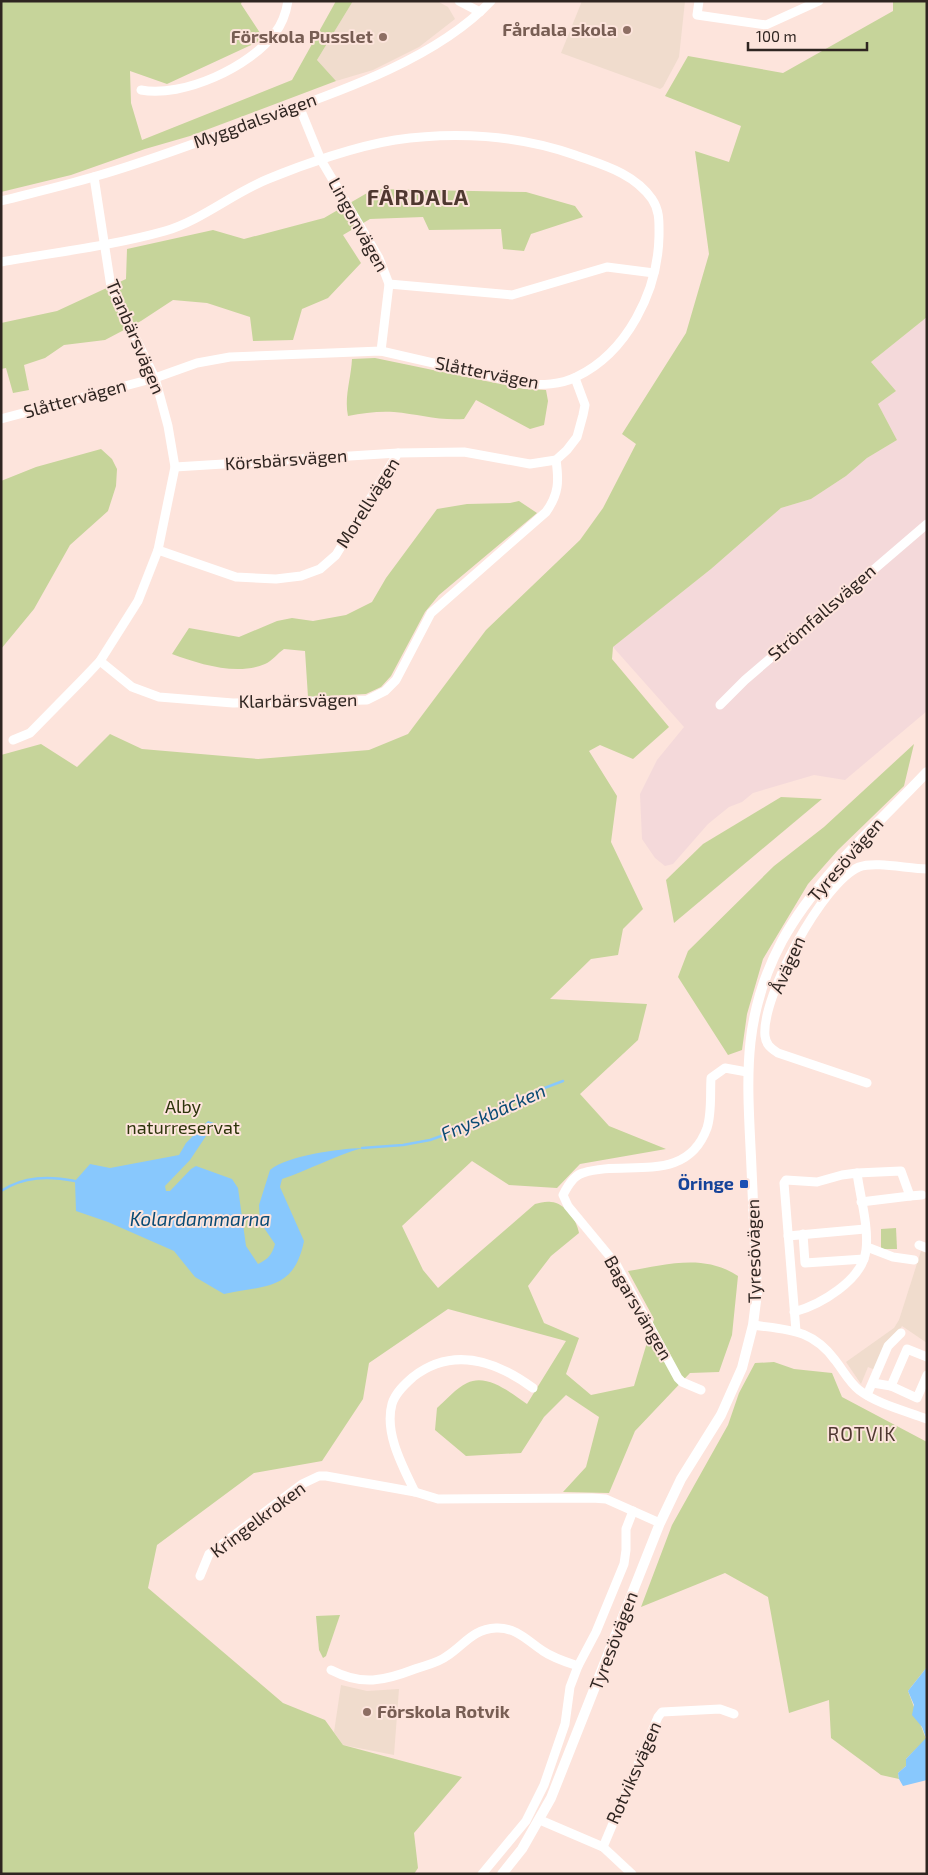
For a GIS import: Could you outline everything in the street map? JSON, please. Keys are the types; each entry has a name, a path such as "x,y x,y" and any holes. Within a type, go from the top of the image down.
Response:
{"main road":[{"name":"Tyresövägen","path":"502,1874 522,1849 540,1820 591,1700 660,1523 681,1479 721,1415 742,1368 753,1325 757,1293 747,1072 750,1031 760,994 783,940 803,909 847,855 927,772"},
{"name":"Tyresövägen","path":"900,801 927,779"}],"street":[{"path":"142,90 155,93 167,92 214,78 233,68 264,46 276,33 285,14 288,1"},
{"path":"459,1 480,12"},
{"name":"Myggdalsvägen","path":"1,201 94,177 299,106 424,52 480,12 491,1"},
{"path":"699,1 697,15 766,24 819,1"},
{"name":"Lingonvägen","path":"299,106 321,160 379,258 389,284 381,351"},
{"name":"Slåttervägen","path":"1,262 103,244 167,230 198,217 266,180 321,160 395,140 449,136 501,138 566,152 611,168 631,178 643,188 653,201 660,217 659,248 654,273 645,300 631,327 604,359 575,378 547,385 524,384 381,351 230,356 197,363 155,378 1,419"},
{"name":"Tranbärsvägen","path":"13,740 30,733 100,660 138,601 158,550 175,466 168,426 155,378 110,287 94,177"},
{"path":"389,284 512,295 607,267 654,273"},
{"path":"556,460 568,450 577,437 583,415 585,406 575,378"},
{"name":"Morellvägen","path":"158,550 236,577 276,579 301,576 320,569 336,555 398,453 464,452 530,464 556,460"},
{"name":"Körsbärsvägen","path":"175,466 398,453"},
{"name":"Klarbärsvägen","path":"100,660 132,687 159,697 233,703 367,700 385,692 396,680 431,613 546,512 555,499 559,484 556,460"},
{"name":"Strömfallsvägen","path":"720,705 752,674 927,524"},
{"name":"Åvägen","path":"867,1084 778,1053 769,1046 764,1034 777,985 792,951 811,918 847,874 870,864 908,869 927,869"},
{"name":"Bagarsvängen","path":"701,1390 682,1382 678,1378 616,1264 568,1206 563,1195 566,1188 581,1173 658,1166 687,1157 700,1144 708,1126 711,1078 725,1068 747,1072"},
{"path":"796,1331 784,1183 786,1180 817,1182 857,1173 901,1171 910,1196"},
{"path":"794,1312 814,1306 825,1300 857,1270 864,1259 867,1247 857,1173"},
{"path":"861,1202 922,1195"},
{"path":"788,1236 864,1229"},
{"path":"803,1234 805,1263 864,1259"},
{"path":"867,1247 893,1258 914,1260"},
{"path":"753,1325 796,1331 810,1336 821,1343 850,1382 867,1395 927,1419"},
{"path":"867,1395 888,1346 901,1333"},
{"path":"891,1386 907,1349 927,1357"},
{"path":"415,1492 395,1446 391,1413 395,1398 411,1380 425,1370 443,1362 473,1359 500,1367 533,1388"},
{"path":"873,1383 891,1386 918,1398 927,1375"},
{"name":"Kringelkroken","path":"200,1576 209,1554 302,1484 319,1476 415,1492 438,1498 606,1499 660,1523"},
{"path":"482,1874 526,1821 544,1784 565,1724 570,1687 578,1666 596,1632 624,1564 626,1529 633,1511"},
{"path":"330,1670 343,1677 358,1679 380,1680 396,1678 446,1657 472,1634 495,1628 514,1632 544,1652 578,1666"},
{"name":"Rotviksvägen","path":"602,1847 658,1717 662,1712 720,1709 734,1714"},
{"path":"540,1820 602,1847 632,1874"}],"shaded area":[{"name":"Förskola Pusslet","path":"353,1 437,1 448,7 455,19 419,47 373,70 336,81 317,60"},
{"name":"Fårdala skola","path":"582,1 685,1 679,57 663,87 660,89 561,53"},
{"path":"927,317 927,711 845,780 814,775 753,793 742,802 729,807 708,824 673,864 665,866 655,858 642,839 640,794 657,760 684,727 613,647 711,569 781,508 811,499 846,476 867,458 897,440 878,404 896,391 871,362"},
{"path":"921,1251 927,1253 927,1343 902,1326 875,1370 868,1367 861,1384 846,1362 894,1328 899,1320"},
{"name":"Förskola Rotvik","path":"341,1685 367,1691 399,1689 394,1755 343,1745 334,1732"}],"green space":[{"path":"1,1 242,1 241,4 264,39 167,84 130,71 131,103 142,140 292,80 336,1 353,1 317,60 336,81 190,136 145,149 71,175 1,192"},
{"name":"Alby naturreservat","path":"893,1 927,1 927,317 871,362 896,391 878,404 897,440 867,458 846,476 811,499 781,508 711,569 613,647 612,659 669,727 633,759 600,745 589,751 617,796 611,842 643,909 623,929 618,955 591,959 550,999 647,1004 638,1040 580,1094 609,1126 666,1149 580,1164 557,1188 509,1185 472,1161 402,1226 423,1270 438,1288 535,1204 545,1202 556,1203 570,1213 579,1233 551,1256 528,1286 544,1323 579,1338 566,1374 591,1395 634,1386 654,1319 628,1271 684,1263 698,1263 725,1269 738,1276 732,1335 719,1372 690,1373 635,1431 609,1493 563,1492 586,1467 599,1417 566,1395 544,1417 521,1453 466,1456 435,1430 437,1408 451,1394 467,1383 475,1381 491,1382 527,1404 566,1341 448,1309 369,1363 363,1399 322,1461 254,1473 157,1545 148,1588 283,1703 325,1720 343,1745 462,1777 414,1833 418,1868 414,1874 1,1874 1,755 41,744 77,767 110,734 142,749 258,759 369,750 408,734 486,630 580,540 603,508 636,444 622,434 686,333 709,254 695,151 729,162 741,126 665,96 688,56 783,73 893,11"},
{"path":"374,189 526,192 575,206 583,217 531,234 524,251 503,249 501,229 429,230 423,217 370,219 343,235 361,263 328,298 302,309 293,340 253,341 250,317 207,303 173,300 141,321 105,340 64,345 45,358 24,365 29,390 13,393 6,368 1,369 1,323 57,311 126,279 127,249 213,230 244,239 324,218"},
{"path":"375,358 524,389 546,390 548,401 544,425 530,429 476,400 464,419 446,419 388,412 371,412 348,416 347,395 352,359"},
{"path":"101,449 112,459 117,469 116,486 108,511 70,545 34,609 1,649 1,481 36,467"},
{"path":"519,501 537,513 439,595 425,612 391,676 381,687 366,694 308,697 305,651 284,649 265,664 242,669 206,665 172,654 189,628 239,637 277,621 292,618 313,621 346,615 372,602 386,578 437,509 467,504"},
{"path":"914,744 904,786 838,850 808,884 763,959 747,1014 742,1050 728,1055 678,977 688,951 774,866 824,827"},
{"path":"781,797 822,799 674,923 666,880 703,844"},
{"path":"896,1228 897,1249 881,1249 881,1229"},
{"path":"774,1362 794,1369 832,1373 842,1397 927,1442 927,1667 908,1691 926,1739 906,1759 906,1766 898,1773 899,1779 881,1775 831,1738 829,1700 789,1713 768,1597 725,1573 641,1607 672,1525 728,1425 739,1393 755,1363"},
{"path":"340,1615 326,1656 323,1658 319,1650 316,1616"}],"water":[{"name":"Kolardammarna","path":"208,1121 214,1123 212,1127 190,1160 165,1186 166,1191 170,1191 196,1166 232,1179 238,1188 246,1246 258,1264 269,1256 275,1244 260,1222 259,1205 270,1170 289,1160 301,1157 328,1151 362,1148 282,1179 280,1187 304,1241 293,1269 276,1283 224,1294 195,1277 174,1251 108,1222 76,1211 75,1181 90,1164 110,1168 179,1155 186,1143"},
{"path":"927,1667 927,1780 903,1786 898,1773 906,1766 906,1759 926,1738 922,1727 912,1715 914,1705 908,1691"}],"waterway":[{"name":"Fnyskbäcken","path":"362,1148 403,1145 430,1140 475,1124 518,1098 563,1081"},
{"path":"1,1191 19,1182 37,1178 75,1181"}],"place":[{"name":"Fårdala skola","path":"627,30"},
{"name":"Förskola Pusslet","path":"383,37"},
{"name":"Öringe","path":"744,1184"},
{"name":"Förskola Rotvik","path":"367,1712"}],"district":[{"name":"FÅRDALA","path":"418,197"},
{"name":"ROTVIK","path":"862,1434"}]}
